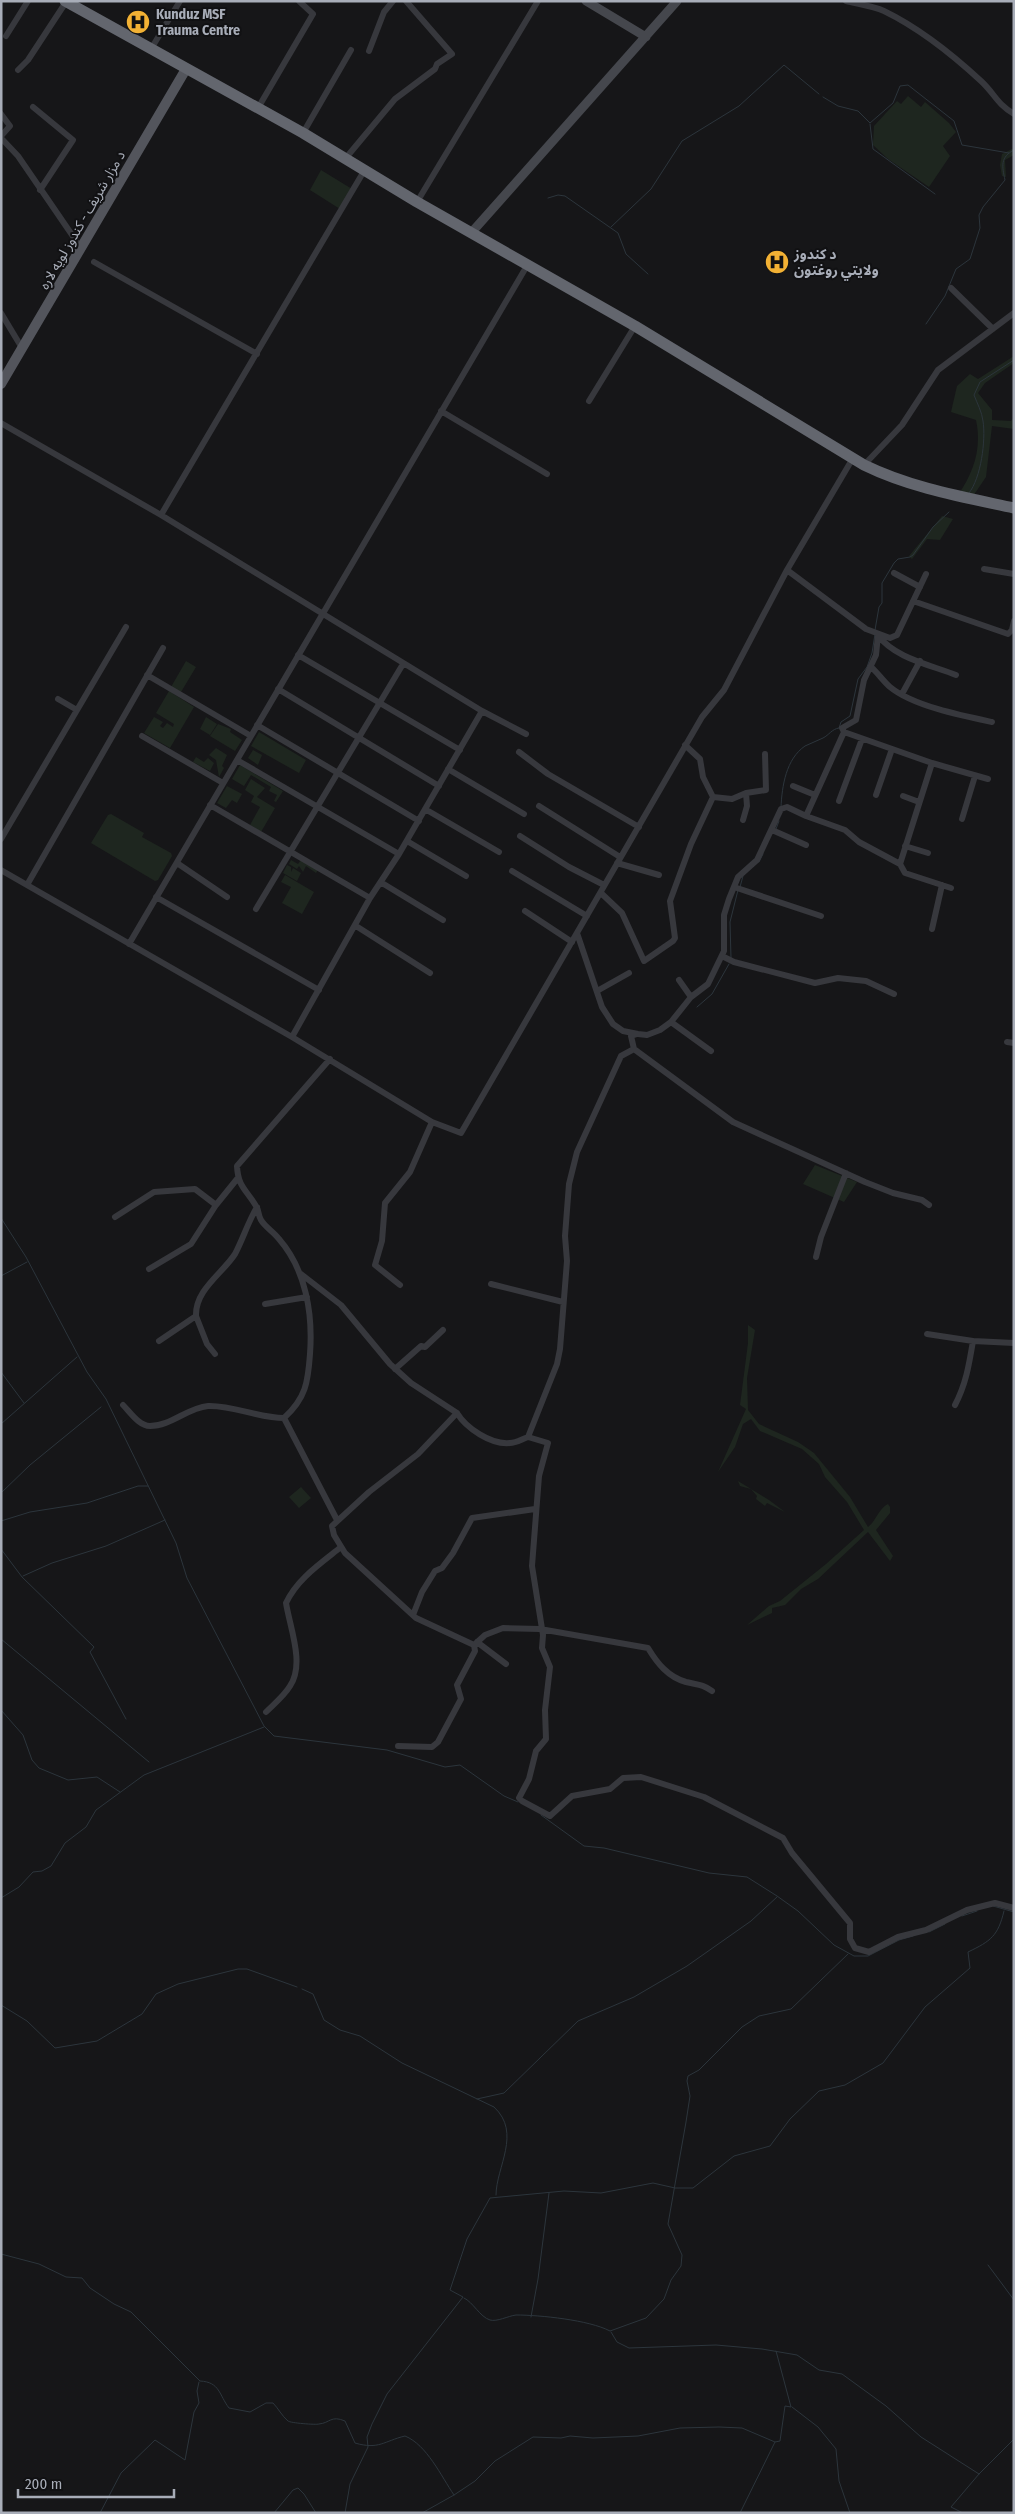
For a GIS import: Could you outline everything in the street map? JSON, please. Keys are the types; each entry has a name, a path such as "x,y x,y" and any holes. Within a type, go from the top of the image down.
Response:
{"highway":[{"path":"65,2 302,133 417,202 635,326 864,465 922,488 1014,508"}],"main road":[{"name":"د مزار شریف - کندوز لویه لاره","path":"1,384 186,69"}],"street":[{"path":"6,36 28,1"},
{"path":"150,50 180,1"},
{"path":"258,108 313,14 300,1"},
{"path":"369,51 384,12 393,1"},
{"path":"345,159 395,99 436,69 437,64 452,54 406,1"},
{"path":"417,202 538,1"},
{"path":"586,1 646,38"},
{"path":"472,232 677,1"},
{"path":"846,1 882,10 897,18 953,57 984,83 1002,107 1014,114"},
{"path":"18,70 28,60 65,2"},
{"path":"302,133 351,50"},
{"path":"33,107 73,140 40,190"},
{"path":"1,114 10,126 1,137 18,156 81,248"},
{"path":"161,515 364,171"},
{"path":"94,262 256,354"},
{"path":"129,944 528,264"},
{"path":"951,288 993,329"},
{"path":"1,313 22,348"},
{"path":"864,465 902,425 938,370 1014,313"},
{"path":"589,401 635,326"},
{"path":"441,410 547,474"},
{"path":"1,422 161,515 482,711 526,734"},
{"path":"1,870 330,1058 432,1122 461,1133 639,828 685,745 702,717 724,690 787,570 853,458"},
{"path":"984,569 1014,574"},
{"path":"787,570 866,629 890,638 897,634 926,574"},
{"path":"894,573 920,587"},
{"path":"914,601 1008,634 1012,630 1014,621"},
{"path":"1,839 126,626"},
{"path":"878,635 884,644 894,651 956,674"},
{"path":"806,816 844,732 842,728 856,720 864,680 871,667 878,635"},
{"path":"27,885 163,648"},
{"path":"298,655 460,750"},
{"path":"902,694 920,661"},
{"path":"256,909 404,664"},
{"path":"871,667 890,687 902,694 920,702 992,722"},
{"path":"147,675 250,736"},
{"path":"278,689 439,786"},
{"path":"58,699 77,710"},
{"path":"292,1037 370,898 382,883 482,711"},
{"path":"257,725 419,820"},
{"path":"844,732 932,763 988,779"},
{"path":"142,736 223,783"},
{"path":"839,801 862,739"},
{"path":"685,745 700,759 703,777 713,797"},
{"path":"876,794 892,749"},
{"path":"519,752 548,774 639,828"},
{"path":"713,797 732,799 746,793 766,790 765,754"},
{"path":"237,760 399,854"},
{"path":"900,864 932,763"},
{"path":"448,769 524,814"},
{"path":"962,819 975,776"},
{"path":"793,786 816,795"},
{"path":"742,820 747,806 746,793"},
{"path":"903,796 919,802"},
{"path":"601,893 622,913 644,961 673,941 675,938 670,901 691,844 713,797"},
{"path":"210,805 370,898"},
{"path":"539,806 619,860 659,875"},
{"path":"576,933 602,1006 613,1024 623,1031 647,1035 660,1030 671,1022 691,997 708,984 722,956 726,938 724,915 738,877 757,860 783,807 845,830 859,842 900,864 905,874 951,888"},
{"path":"425,809 499,852"},
{"path":"772,830 806,845"},
{"path":"520,836 569,867 604,885"},
{"path":"407,841 466,876"},
{"path":"905,846 928,853"},
{"path":"177,863 227,898"},
{"path":"512,872 586,916"},
{"path":"382,883 442,920"},
{"path":"932,929 942,885"},
{"path":"734,887 821,916"},
{"path":"156,897 319,990"},
{"path":"524,911 572,942"},
{"path":"356,926 430,973"},
{"path":"722,956 734,962 815,983 838,978 866,981 894,994"},
{"path":"597,991 630,973"},
{"path":"680,980 691,997"},
{"path":"671,1022 711,1051"},
{"path":"638,1034 631,1036 634,1049 732,1122 893,1193 922,1200 929,1205"},
{"path":"528,1437 557,1364 560,1349 567,1261 565,1236 567,1198 577,1152 621,1056 634,1049"},
{"path":"123,1405 140,1422 148,1426 171,1421 191,1410 208,1406 272,1418 284,1418 301,1400 307,1383 311,1340 307,1297 301,1274 280,1239 259,1217 257,1207 237,1179 236,1166 330,1058"},
{"path":"400,1285 375,1265 382,1241 385,1203 410,1172 432,1122"},
{"path":"816,1258 821,1237 846,1173"},
{"path":"148,1269 191,1244 216,1205 237,1179"},
{"path":"115,1217 154,1192 194,1189 216,1205"},
{"path":"216,1354 207,1344 196,1316 196,1302 235,1254 257,1207"},
{"path":"301,1274 341,1305 396,1369 411,1382 457,1412 461,1420 479,1434 503,1444 528,1437 548,1443 542,1457 535,1508 532,1566 540,1629 543,1635 542,1648 550,1667 546,1710 546,1739 536,1751 529,1779 519,1798 539,1812 550,1816 572,1796 610,1789 623,1778 641,1778 704,1797 783,1838 792,1854 850,1923 850,1939 855,1948 868,1952 898,1937 926,1930 968,1910 995,1903 1014,1908"},
{"path":"491,1284 563,1302"},
{"path":"265,1304 307,1297"},
{"path":"159,1341 196,1316"},
{"path":"396,1369 421,1346 425,1347 443,1330"},
{"path":"926,1334 973,1341 1014,1343"},
{"path":"955,1405 969,1370 973,1341"},
{"path":"457,1412 418,1454 384,1480 332,1526 345,1553 413,1615 475,1643 506,1664"},
{"path":"284,1418 337,1520"},
{"path":"413,1615 422,1592 435,1571 442,1568 453,1553 472,1518 535,1508"},
{"path":"266,1712 290,1686 296,1674 297,1663 286,1603 290,1594 297,1584 341,1546"},
{"path":"398,1746 432,1747 438,1742 461,1698 457,1685 475,1651 475,1643 484,1635 503,1628 540,1629 648,1648 659,1666 686,1682 698,1683 712,1691"}],"shaded area":[{"path":"908,96 921,107 925,102 949,123 956,132 943,146 950,156 929,187 888,159 873,145 874,126 897,101 901,104"},
{"path":"1014,148 1014,155 1005,160 1006,177 1002,176 1000,165 1002,154"},
{"path":"321,170 352,189 340,209 310,190"},
{"path":"1014,356 1014,363 985,383 978,393 992,410 992,420 1011,421 1014,417 1014,429 992,426 986,477 969,502 958,495 972,469 977,450 978,430 976,420 951,412 957,386 970,374 978,379"},
{"path":"942,516 953,519 940,540 927,539 912,559 909,556"},
{"path":"186,661 196,667 181,692 171,687"},
{"path":"169,691 194,707 170,748 144,733 154,717 163,722 160,726 163,728 167,723 173,727 174,724 156,713"},
{"path":"206,717 217,724 210,735 200,729"},
{"path":"218,724 231,729 230,732 242,740 235,751 210,736"},
{"path":"259,732 306,760 299,773 251,746"},
{"path":"216,748 227,755 222,766 224,768 219,777 216,760 209,755"},
{"path":"253,750 262,755 258,765 248,758"},
{"path":"196,757 204,762 208,758 214,763 210,771 193,762"},
{"path":"240,765 283,791 276,802 274,801 277,795 269,791 271,787 251,775 244,786 232,779"},
{"path":"251,779 265,788 257,797 275,808 261,832 250,825 260,807 251,802 254,796 245,790"},
{"path":"227,786 242,794 237,803 232,800 226,808 217,803"},
{"path":"111,814 144,833 142,837 171,853 172,856 158,880 155,881 91,843 108,815"},
{"path":"291,860 298,864 301,860 318,870 316,873 306,866 303,872 299,866 297,869 289,864"},
{"path":"287,865 291,867 291,872 293,868 301,873 297,881 283,873"},
{"path":"285,875 314,892 302,914 282,903 291,887 281,882"},
{"path":"815,1165 857,1182 844,1202 803,1184"},
{"path":"748,1325 755,1330 747,1378 748,1410 759,1424 798,1442 814,1453 850,1497 868,1527 882,1508 888,1504 890,1513 876,1530 893,1556 890,1561 868,1532 818,1579 801,1589 785,1605 772,1608 772,1613 747,1625 769,1606 780,1601 826,1564 864,1530 847,1502 825,1477 819,1464 802,1449 760,1431 751,1419 743,1424 735,1447 718,1472 746,1409 740,1405 748,1343"},
{"path":"738,1481 769,1500 785,1512 767,1503 765,1506 756,1499 757,1496 751,1489 740,1486"},
{"path":"301,1487 311,1498 299,1508 289,1497"}],"waterway":[{"path":"611,227 651,189 682,141 739,106 784,65 819,94"},
{"path":"823,97 838,106 858,111 870,123 893,103 900,86 908,85 954,121 962,145 1009,153"},
{"path":"870,124 873,149 935,194"},
{"path":"926,324 945,296 956,269 970,259 980,228 979,215 983,207 1005,180 1003,162 1006,156 1014,150"},
{"path":"548,198 558,195 565,196 618,233 626,254 648,274"},
{"path":"969,493 977,478 984,438 981,411 974,395 980,382 1014,360"},
{"path":"875,630 879,607 882,603 882,583 894,563 898,559 913,555 933,527 949,512"},
{"path":"781,807 782,790 789,765 793,758 805,746 839,728 841,722 850,716 858,679 867,667 872,653 875,634"},
{"path":"776,829 779,821"},
{"path":"759,862 763,854"},
{"path":"740,887 743,876"},
{"path":"731,958 730,922 738,890"},
{"path":"697,1007 712,994 729,964"},
{"path":"1,1218 26,1257 87,1372 106,1399 176,1543 187,1578 264,1726 274,1736 387,1750 445,1767 460,1765 504,1796 518,1802"},
{"path":"1,1276 27,1262"},
{"path":"1,1424 77,1357"},
{"path":"1,1372 24,1403"},
{"path":"1,1493 30,1465 101,1407"},
{"path":"1,1521 30,1512 87,1503 138,1486 148,1486"},
{"path":"23,1576 52,1563 106,1546 165,1520"},
{"path":"1,1549 22,1577 94,1647 90,1652 126,1719"},
{"path":"1,1639 149,1762"},
{"path":"1,1710 23,1735 32,1760 39,1768 68,1780 97,1777 120,1792"},
{"path":"1,1898 19,1887 33,1872 42,1871 51,1866 65,1843 86,1827 96,1810 144,1775 264,1727"},
{"path":"541,1815 584,1846 604,1848 709,1873 747,1877 798,1911 834,1945 854,1956 868,1956 899,1940 913,1936"},
{"path":"477,2099 504,2093 578,2021 634,1997 687,1966 751,1921 777,1897"},
{"path":"993,1906 1014,1912"},
{"path":"962,1916 977,1911"},
{"path":"345,2513 350,2484 368,2447 367,2437 387,2394 463,2297 450,2290 467,2239 490,2198 564,2191 601,2193 653,2183 675,2188 693,2188 734,2156 770,2146 790,2119 819,2091 845,2085 883,2063 925,2007 970,1968 968,1952 992,1937 999,1926 1004,1911"},
{"path":"929,1932 945,1924"},
{"path":"464,2298 490,2320 499,2320 516,2315 538,2316 577,2321 610,2331 646,2318 664,2299 671,2280 681,2266 682,2255 668,2224 690,2096 688,2076 699,2070 742,2027 759,2016 791,2009 848,1954"},
{"path":"1,2005 27,2021 55,2048 97,2041 142,2014 156,1994 178,1984 238,1969 247,1969 297,1987"},
{"path":"302,1989 313,1994 324,2020 340,2030 360,2036 402,2063 494,2107 502,2117 507,2139 496,2195"},
{"path":"531,2317 549,2193"},
{"path":"1,2254 39,2264 66,2277 82,2278 90,2288 114,2304 131,2312 200,2381 212,2384 229,2408 250,2412 266,2403 273,2403 290,2422 317,2424 340,2419 345,2421 355,2443 363,2445 381,2444 405,2436 413,2440 439,2470 454,2495"},
{"path":"988,2265 1014,2300"},
{"path":"611,2332 617,2342 629,2348 716,2345 762,2349 797,2355 819,2370 842,2374 886,2406 921,2437 979,2474"},
{"path":"422,2513 475,2481 495,2461 533,2437 561,2438 570,2436 593,2438 638,2436 680,2428 719,2427 742,2428 775,2442 780,2441 785,2406 791,2407 776,2351"},
{"path":"100,2513 121,2473 155,2440 185,2460 194,2412 199,2403 197,2391 199,2382"},
{"path":"792,2407 818,2427 836,2449 839,2481 850,2513"},
{"path":"963,2513 951,2507 979,2474 1014,2439"},
{"path":"740,2513 775,2442"},
{"path":"274,2513 293,2490 298,2488 316,2513"}],"place":[{"name":"Kunduz MSF Trauma Centre","path":"138,22"},
{"name":"د کندوز ولایتي روغتون","path":"777,262"}]}
